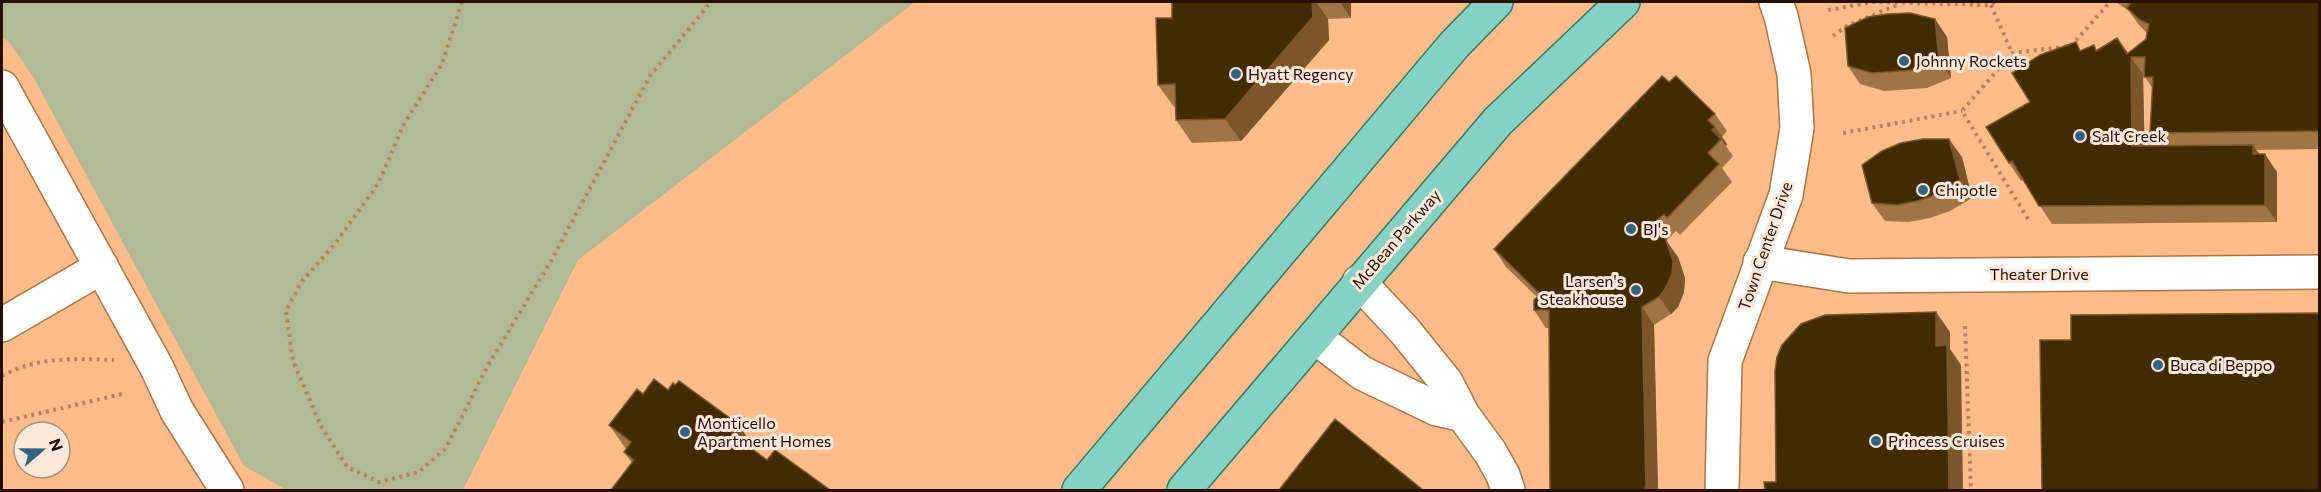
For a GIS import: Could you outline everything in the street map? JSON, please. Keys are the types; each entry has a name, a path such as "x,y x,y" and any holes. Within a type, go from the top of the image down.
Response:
{"main road":[{"path":"1079,490 1432,71 1496,2"},
{"name":"McBean Parkway","path":"1184,490 1498,121 1623,2"}],"street":[{"name":"Town Center Drive","path":"1722,490 1725,361 1786,195 1797,128 1794,74 1776,2"},
{"path":"2,87 156,366 177,411 226,490"},
{"name":"Theater Drive","path":"1760,262 1849,276 2319,272"},
{"path":"2,325 102,267"},
{"path":"1359,282 1404,330 1446,382 1463,415 1490,452 1500,485"},
{"path":"1315,337 1362,373 1437,409 1463,415"}],"path":[{"path":"462,2 442,63 404,124 378,184 334,245 302,281 286,311 293,361 321,426 346,467 379,482 419,472 446,448 487,367 551,261 650,76 711,2"},
{"path":"1842,133 1962,111 2012,53 2071,46 2110,2"},
{"path":"1828,10 1862,3 1993,3 2012,53"},
{"path":"1833,36 1847,26 1899,4"},
{"path":"1962,111 2028,219"},
{"path":"1965,326 1971,490"},
{"path":"2,376 20,366 60,359 118,360"},
{"path":"2,423 122,394"}],"green space":[{"path":"2,2 915,2 578,260 463,490 287,490 244,466 32,75 9,42 2,37"}],"building":[{"name":"Hyatt Regency","path":"1172,2 1312,2 1313,17 1225,119 1176,120 1175,84 1158,85 1156,18 1172,18"},
{"path":"2127,2 2319,2 2319,131 2150,133 2153,77 2144,77 2145,57 2131,57 2132,146 2253,145 2253,154 2265,154 2265,205 2039,206 2012,161 2009,163 1986,127 2030,102 2012,73 2040,55 2076,42 2080,51 2094,45 2096,51 2117,38 2127,54 2146,39 2149,24 2140,20 2127,8 2130,4"},
{"path":"1910,13 1935,19 1939,60 1914,70 1872,73 1848,66 1845,28 1868,17"},
{"path":"1662,76 1669,82 1676,76 1715,114 1708,120 1715,127 1712,130 1721,139 1708,153 1719,164 1667,218 1664,214 1652,225 1666,240 1673,261 1672,274 1665,289 1659,297 1642,307 1646,486 1644,490 1550,490 1549,310 1534,310 1534,300 1540,294 1494,249"},
{"path":"1923,139 1949,139 1960,180 1938,194 1917,201 1897,205 1872,203 1862,165 1882,151 1901,143"},
{"name":"Princess Cruises","path":"1936,312 1936,346 1947,345 1949,490 1765,490 1764,482 1776,482 1775,371 1777,357 1782,345 1801,324 1825,315"},
{"path":"2319,313 2319,490 2042,490 2040,340 2071,340 2071,315"},
{"name":"Monticello Apartment Homes","path":"654,379 668,390 673,383 675,385 679,381 738,424 732,434 767,460 775,450 830,490 611,490 634,460 624,452 631,442 609,425 637,389 643,394"},
{"path":"1335,419 1423,490 1279,490"}],"place":[{"name":"Johnny Rockets","path":"1904,61"},
{"name":"Hyatt Regency","path":"1236,74"},
{"name":"Salt Creek","path":"2080,136"},
{"name":"Chipotle","path":"1923,190"},
{"name":"BJ's","path":"1631,229"},
{"name":"Larsen's Steakhouse","path":"1636,290"},
{"name":"Buca di Beppo","path":"2158,365"},
{"name":"Monticello Apartment Homes","path":"685,432"},
{"name":"Princess Cruises","path":"1876,441"}]}
